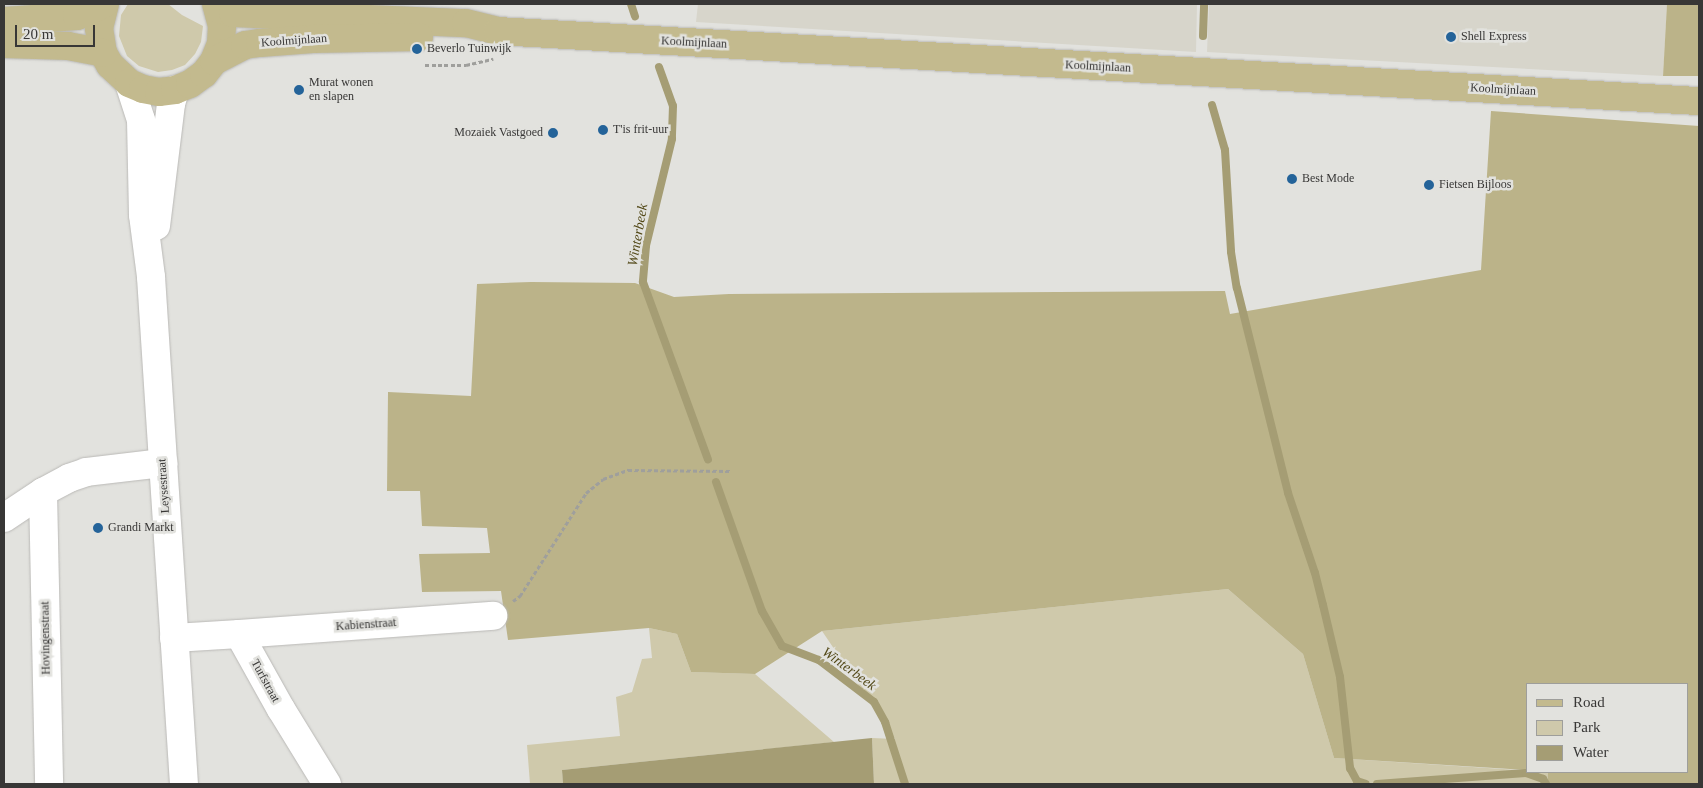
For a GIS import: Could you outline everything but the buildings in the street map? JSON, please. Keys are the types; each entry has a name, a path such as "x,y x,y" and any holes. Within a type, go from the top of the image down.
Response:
{"main road":[{"path":"4,20 77,16 104,4"},
{"path":"104,4 99,28 103,53 118,75 129,83 143,89 159,92 175,90 197,79 214,61 221,44 222,26 217,6"},
{"name":"Koolmijnlaan","path":"217,6 233,13 466,23 499,44"},
{"name":"Koolmijnlaan","path":"214,61 245,45 260,43 340,38 465,37 499,44 1699,101"},
{"path":"4,44 68,46 103,53"}],"street":[{"name":"Leysestraat","path":"129,83 142,120 143,215 151,277 184,784"},
{"name":"Leysestraat","path":"151,277 170,111 175,90"},
{"path":"4,518 43,492 69,478 86,472 163,463"},
{"name":"Hovingenstraat","path":"43,492 49,784"},
{"name":"Kabienstraat","path":"239,634 493,616"},
{"path":"174,638 239,634"},
{"name":"Turfstraat","path":"239,634 327,784"}],"path":[{"path":"418,65 466,65 499,44"},
{"path":"493,616 520,596 586,493 603,479 628,470 731,472"}],"shaded area":[{"path":"698,4 1197,4 1196,52 696,22"},
{"path":"1209,4 1667,4 1663,76 1207,52"},
{"path":"1667,4 1699,4 1699,76 1663,76"},
{"path":"1491,111 1699,126 1699,784 1547,784 1548,773 1688,773 1688,683 1526,683 1526,770 1334,758 1303,654 1228,589 822,631 755,674 691,672 677,634 649,628 508,640 501,591 422,592 419,554 490,553 487,528 422,526 420,491 387,491 388,392 471,396 477,284 531,282 635,283 674,297 729,294 1225,291 1230,314 1481,270"}],"green space":[{"path":"128,4 168,4 182,15 203,26 201,42 195,54 185,65 172,70 158,72 139,66 127,56 119,36 121,15"},
{"path":"1228,589 1303,654 1334,758 1526,771 1526,773 1548,773 1547,784 874,784 872,738 895,739 822,631"},
{"path":"649,628 677,634 691,672 755,674 834,742 562,770 563,784 530,784 527,745 620,736 616,697 632,692 642,659 652,658"}],"water":[{"path":"872,738 874,784 563,784 562,770"}],"waterway":[{"path":"631,4 635,16"},
{"path":"1203,36 1204,4"},
{"name":"Winterbeek","path":"659,67 673,106 672,139 646,246 643,282 708,460"},
{"path":"1212,105 1225,150 1231,252 1237,288 1288,493 1315,573 1340,677 1350,768 1357,781 1366,784"},
{"name":"Winterbeek","path":"716,482 762,611 782,646 819,660 874,702 885,722 905,784"},
{"path":"1377,784 1526,773 1543,779 1546,784"}],"place":[{"name":"Shell Express","path":"1451,37"},
{"name":"Beverlo Tuinwijk","path":"417,49"},
{"name":"Murat wonen en slapen","path":"299,90"},
{"name":"T'is frit-uur","path":"603,130"},
{"name":"Mozaiek Vastgoed","path":"553,133"},
{"name":"Best Mode","path":"1292,179"},
{"name":"Fietsen Bijloos","path":"1429,185"},
{"name":"Grandi Markt","path":"98,528"}]}
